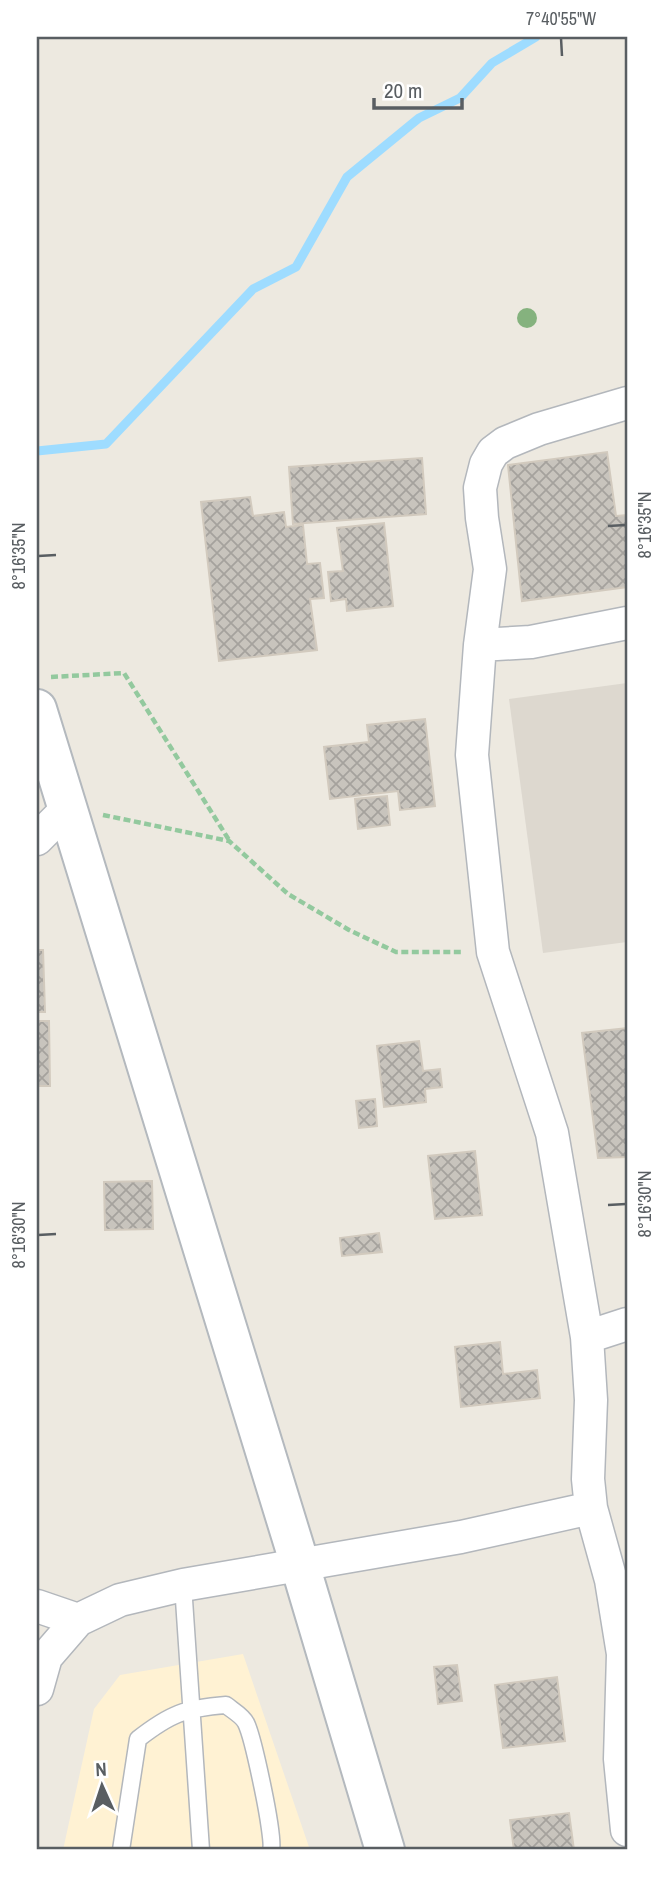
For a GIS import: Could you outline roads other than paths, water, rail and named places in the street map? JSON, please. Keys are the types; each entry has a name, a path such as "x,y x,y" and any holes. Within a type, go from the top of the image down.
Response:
{"main road":[{"path":"43,693 68,808 385,1850"}],"street":[{"path":"627,402 539,429 505,443 493,452 485,464 480,488 489,569 471,755 493,953 552,1133 587,1337 590,1399 588,1479 591,1508 611,1580 625,1654 620,1759 627,1830"},
{"path":"480,645 531,642 627,623"},
{"path":"37,839 68,808"},
{"path":"587,1337 627,1324"},
{"path":"37,1689 46,1657 78,1619 120,1600 183,1585 461,1537 591,1508"},
{"path":"37,1606 78,1619"}],"lane":[{"path":"183,1585 201,1850"},
{"path":"121,1850 138,1739 161,1721 192,1708 226,1705 246,1721 266,1805 273,1843 271,1850"}],"waterway":[{"path":"37,451 106,444 253,289 296,267 347,177 419,118 460,98 492,63 536,37"}]}
